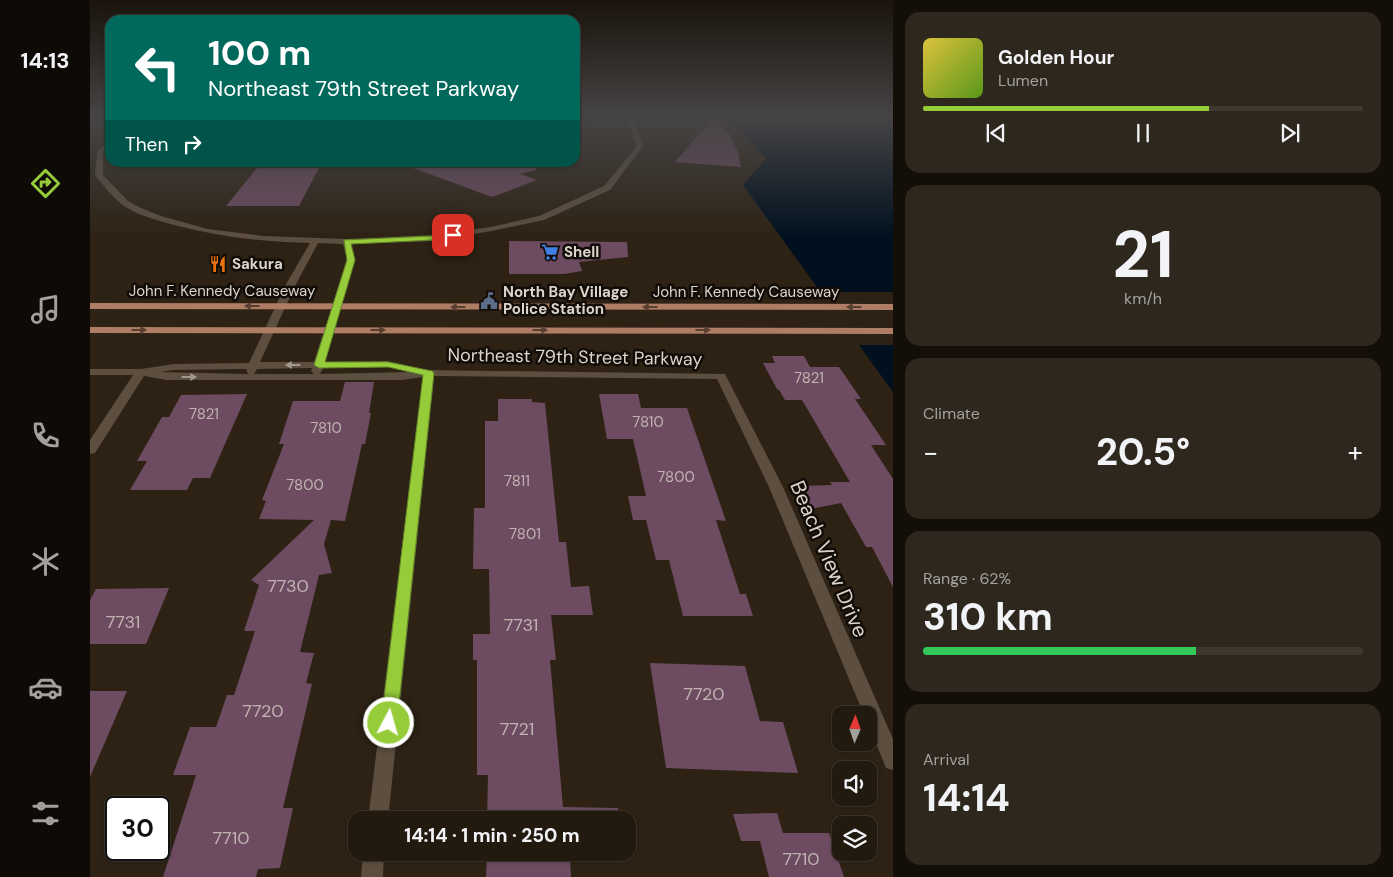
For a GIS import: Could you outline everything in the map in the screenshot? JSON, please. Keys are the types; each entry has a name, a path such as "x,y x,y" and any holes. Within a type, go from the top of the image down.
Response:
{"main road":[{"name":"John F. Kennedy Causeway","path":"90,306 893,307"},
{"path":"90,330 893,331"}],"street":[{"path":"100,158 99,174 125,203 158,218 208,231 263,239 347,242 433,238 491,229 541,218 607,188 631,158"},
{"path":"248,377 281,306 315,241"},
{"path":"316,377 351,260 347,242"},
{"name":"Northeast 79th Street Parkway","path":"90,372 141,372 174,367 388,364 428,373"},
{"path":"90,450 141,372"},
{"name":"Northeast 79th Street Parkway","path":"141,372 167,377 402,377 428,373 721,376"},
{"path":"379,811 428,373"},
{"name":"Beach View Drive","path":"721,376 776,487 893,761"},
{"path":"372,877 373,861"}],"water":[{"path":"893,158 893,392 743,185 766,159"}],"pier":[{"path":"820,292 893,292 893,345 857,345"}],"building":[{"path":"679,158 739,158 741,167 675,162"},
{"path":"258,167 319,167 299,206 226,206"},
{"path":"410,167 536,167 536,170 520,174 537,180 492,197"},
{"path":"509,241 627,242 628,257 579,262 582,271 564,274 509,274"},
{"path":"772,356 804,356 810,367 839,367 861,399 855,399 886,445 871,445 893,479 893,587 872,547 866,547 841,503 811,509 800,486 832,485 830,482 850,482 802,400 785,400 777,389 763,363 775,363"},
{"path":"345,382 374,382 365,444 362,444 345,521 331,520 324,544 332,573 319,575 300,652 314,653 306,683 312,684 283,808 293,808 280,868 258,869 256,877 163,877 168,861 170,861 170,855 196,775 173,775 190,727 216,727 227,695 234,695 255,631 244,631 259,585 251,580 314,520 259,519 266,501 262,500 284,444 279,444 293,401 340,401"},
{"path":"247,394 210,478 193,478 187,490 130,490 147,461 137,461 162,417 169,417 181,395"},
{"path":"599,394 638,394 641,408 687,408 726,521 716,520 740,594 746,594 753,616 683,616 669,560 656,560 646,520 633,520 628,496 646,496 633,439 607,439"},
{"path":"498,399 532,399 532,402 545,403 559,542 566,542 571,587 589,586 593,615 551,615 556,660 550,660 563,807 618,808 618,811 487,811 488,775 477,775 477,660 473,660 473,634 490,634 489,569 473,569 474,508 485,508 485,421 498,421"},
{"path":"169,588 146,644 90,644 90,600 96,589"},
{"path":"650,663 745,666 760,721 783,722 798,773 666,768"},
{"path":"90,691 127,691 90,777"},
{"path":"777,813 783,833 829,833 832,842 832,861 839,861 844,877 769,877 760,841 741,841 733,814"},
{"path":"487,861 570,861 571,877 486,877"}],"place":[{"name":"Shell","path":"550,252"},
{"name":"Sakura","path":"218,264"},
{"name":"North Bay Village Police Station","path":"489,301"}],"route":[{"path":"389,723 428,373 388,364 319,365 351,260 347,242 433,238 453,235"}]}
